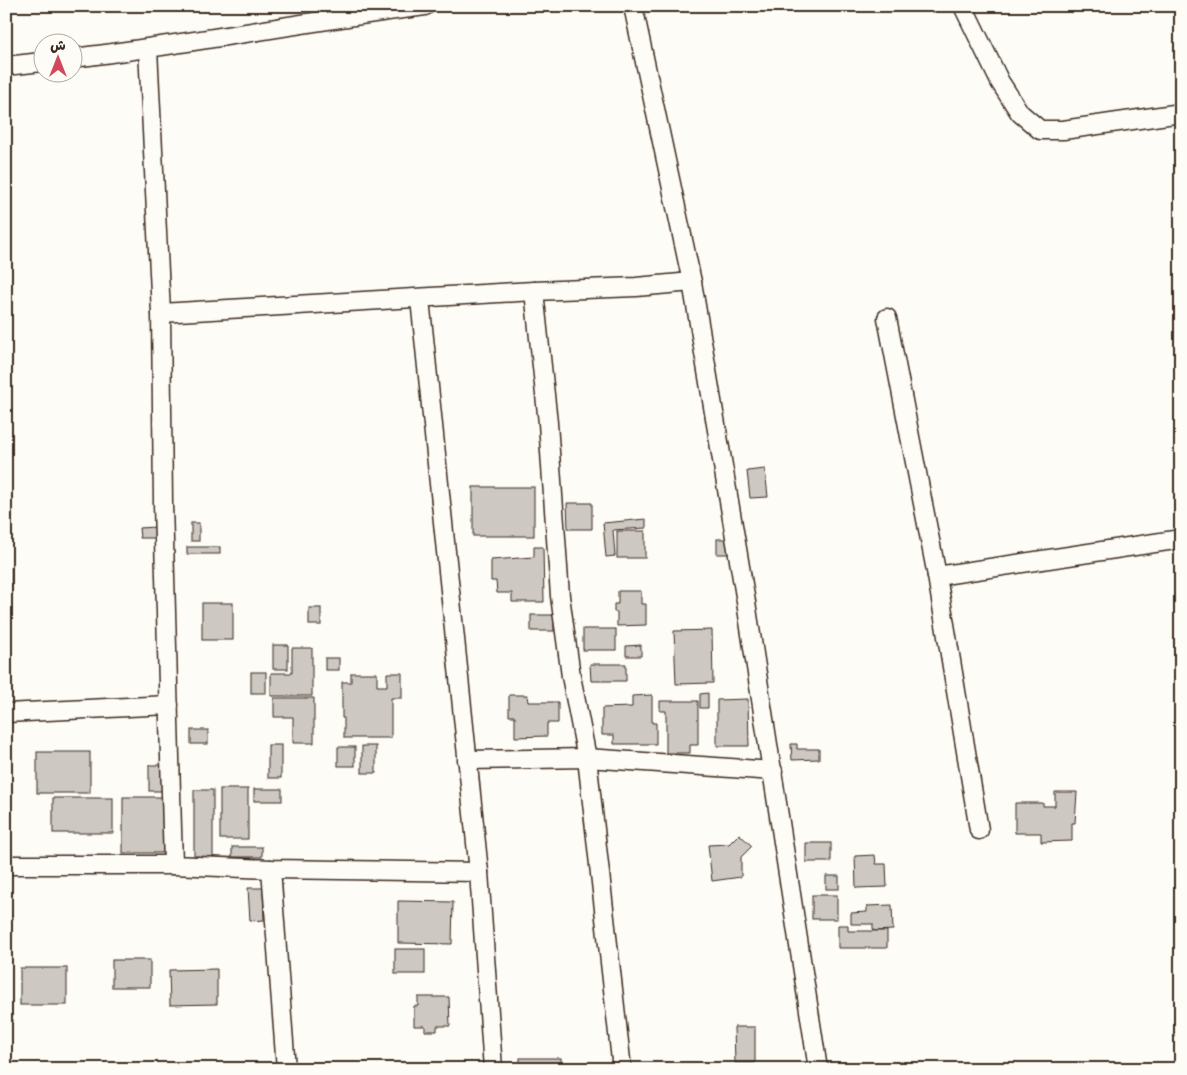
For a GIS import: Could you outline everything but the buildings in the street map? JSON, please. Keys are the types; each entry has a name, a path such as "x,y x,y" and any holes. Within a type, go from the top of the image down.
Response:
{"street":[{"path":"82,57 148,49 346,11 425,6"},
{"path":"633,6 692,282 773,771 818,1069"},
{"path":"963,6 1000,82 1020,113 1040,130 1062,130 1181,113"},
{"path":"148,49 161,313 163,504 173,865"},
{"path":"6,66 32,63"},
{"path":"161,313 534,291 636,287 692,282"},
{"path":"534,291 548,423 560,596 571,676 587,758 622,1069"},
{"path":"420,298 479,872 493,1069"},
{"path":"887,318 937,576 979,830"},
{"path":"937,576 1181,539"},
{"path":"6,713 169,705"},
{"path":"467,760 587,758 773,771"},
{"path":"6,865 173,865 271,869 479,872"},
{"path":"271,869 286,1069"}]}
